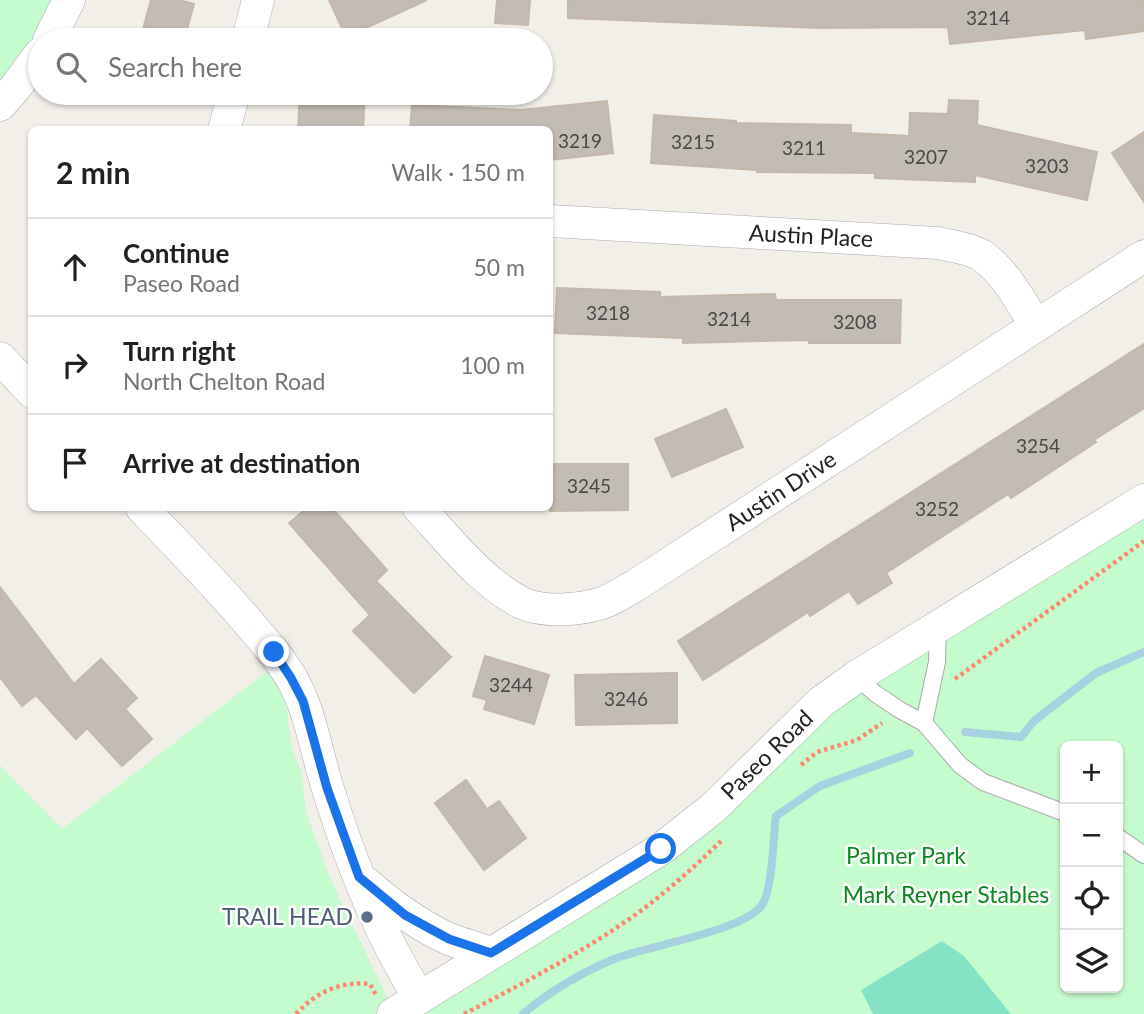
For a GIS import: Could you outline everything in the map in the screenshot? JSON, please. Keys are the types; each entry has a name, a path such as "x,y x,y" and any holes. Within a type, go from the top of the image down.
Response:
{"street":[{"path":"55,28 69,0"},
{"path":"251,28 258,0"},
{"path":"0,105 28,70"},
{"path":"225,126 231,105"},
{"name":"Austin Place","path":"553,221 938,243 981,255 1012,288 1036,326"},
{"name":"Austin Drive","path":"422,511 482,575 524,604 560,609 605,602 636,585 1144,256"},
{"path":"0,358 28,387"},
{"name":"Paseo Road","path":"398,1005 491,953 661,849 713,807 821,702 856,677 1144,500"},
{"path":"145,511 234,604 274,652 303,701 327,788 359,877 405,975 398,1005"},
{"path":"359,877 384,899 416,921 449,939 491,953"}],"lane":[{"path":"924,723 937,662 938,626"},
{"path":"856,677 876,694 924,723 960,765 983,782 1060,811"},
{"path":"1123,840 1144,855"}],"path":[{"path":"930,694 1026,629 1144,541"},
{"path":"296,1014 338,985 356,983 370,984 398,1005"}],"green space":[{"path":"0,0 54,0 43,28 28,28 28,49 0,84"},
{"name":"Palmer Park","path":"1144,510 1144,1014 423,1014 837,704"},
{"path":"269,670 286,704 292,747 302,775 306,812 330,878 388,999 411,1014 0,1014 0,765 62,829"},
{"path":"942,941 964,956 1011,1014 873,1014 861,990"}],"building":[{"path":"151,0 179,0 194,4 187,28 143,28"},
{"path":"329,0 427,0 366,28 342,28"},
{"path":"497,0 530,0 528,25 495,23"},
{"path":"568,0 1144,0 1144,31 1086,39 1085,30 950,44 948,27 821,28 568,18"},
{"path":"949,100 978,101 977,125 1097,152 1087,200 975,175 975,182 875,178 875,173 757,172 651,163 654,115 736,123 851,125 851,133 909,136 910,113 948,114"},
{"path":"607,101 613,153 553,160 553,126 410,126 412,105 520,110"},
{"path":"299,105 364,105 363,126 298,126"},
{"path":"1144,132 1144,202 1112,153"},
{"path":"557,288 660,292 660,297 775,294 776,300 901,300 900,343 809,343 809,340 683,343 683,338 555,333"},
{"path":"1144,344 1144,408 1011,498 1008,494 886,573 892,583 858,604 849,591 810,616 808,612 703,680 678,641"},
{"path":"726,409 743,447 672,477 655,439"},
{"path":"553,464 628,464 628,510 553,511"},
{"path":"303,511 335,511 387,570 376,581 451,657 414,693 353,631 370,615 289,523"},
{"path":"0,587 74,684 101,659 137,698 125,709 152,739 122,766 87,728 76,739 36,695 22,706 0,677"},
{"path":"485,656 549,675 534,724 484,709 487,700 473,696"},
{"path":"677,673 677,723 576,725 575,675"},
{"path":"466,780 487,809 499,801 526,838 484,870 435,803"}],"waterway":[{"path":"965,732 1021,737 1034,721 1096,673 1144,652"},
{"path":"523,1014 566,983 614,959 716,930 752,914 766,897 776,816 820,786 910,753"}],"place":[{"name":"TRAIL HEAD","path":"367,917"}],"route":[{"path":"274,652 303,701 327,788 359,877 405,915 449,939 491,953 661,849"}],"park label":[{"name":"Mark Reyner Stables","path":"946,895"}]}
